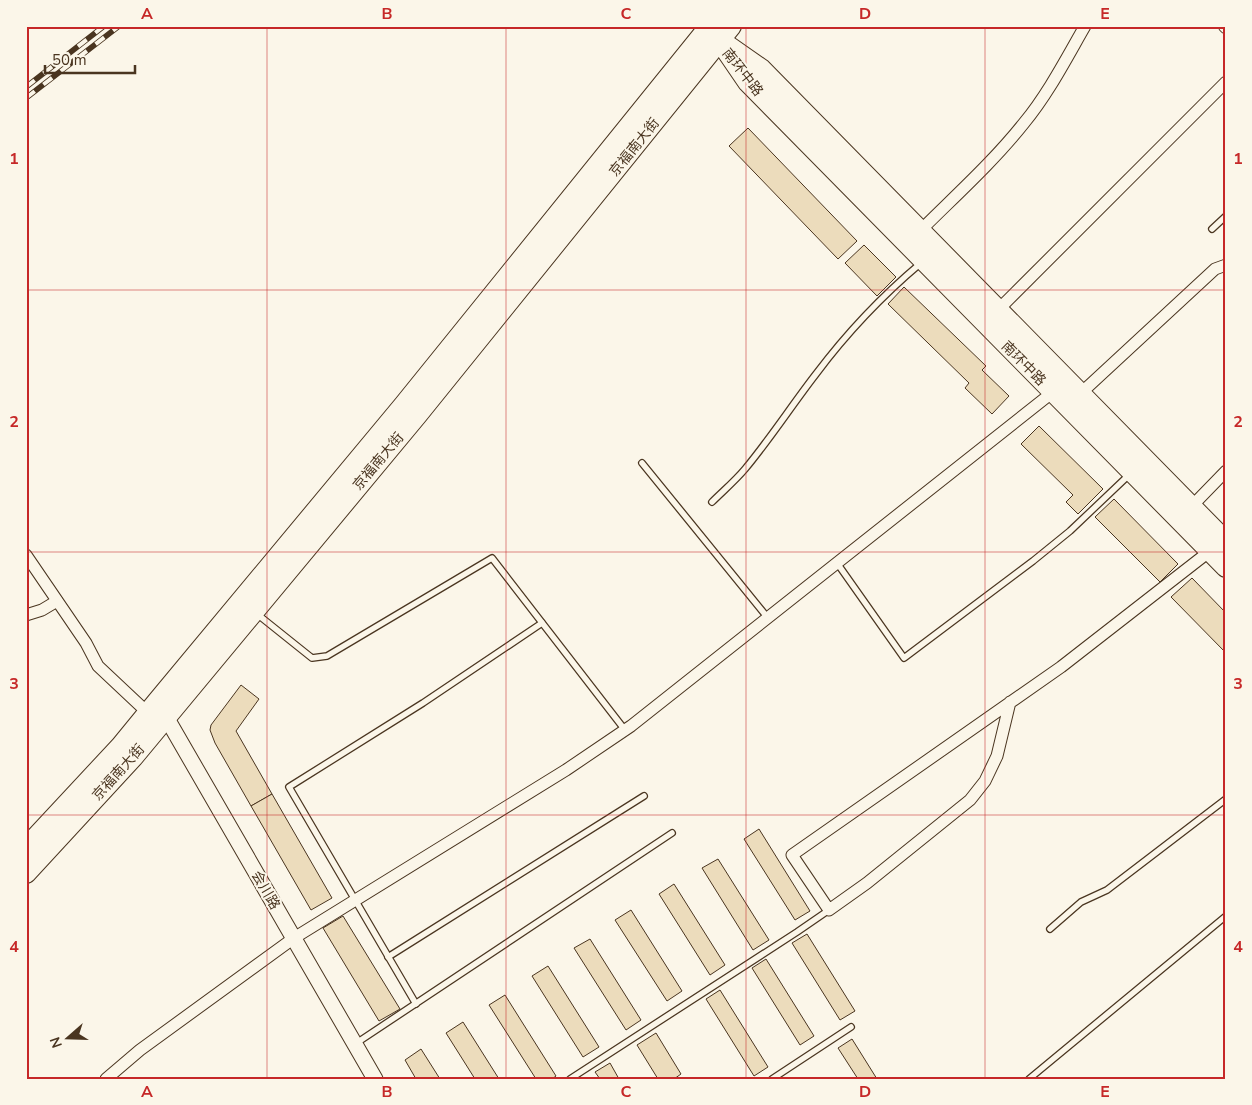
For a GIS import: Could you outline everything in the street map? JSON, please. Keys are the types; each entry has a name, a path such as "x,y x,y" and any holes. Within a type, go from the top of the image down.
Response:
{"highway":[{"name":"南环中路","path":"715,30 761,69 1191,507 1218,547 1226,567"},
{"name":"南环中路","path":"715,30 748,82 1132,472 1218,547"},
{"name":"京福南大街","path":"26,848 114,753 254,612 417,415 715,30"},
{"name":"京福南大街","path":"26,872 133,757 157,711 411,397 715,30"}],"street":[{"path":"920,231 999,152 1025,123 1085,26"},
{"path":"998,310 1226,82"},
{"path":"1080,394 1216,269 1226,265"},
{"path":"106,1079 140,1050 294,938 566,770 625,730 1053,392"},
{"path":"1191,507 1226,472"},
{"path":"1010,702 997,756 985,781 970,800 867,883 829,910 792,855 1010,702 1061,667 1218,547"},
{"path":"26,555 86,643 98,666 157,711"},
{"path":"26,615 42,610 57,601"},
{"name":"会川路","path":"157,711 294,938 375,1079"}],"lane":[{"path":"1212,229 1226,216"},
{"path":"712,502 743,470 768,440 816,373 873,307 923,260"},
{"path":"642,464 768,618"},
{"path":"837,563 904,658 1034,561 1070,531 1132,472"},
{"path":"254,612 312,658 328,656 492,558 625,730"},
{"path":"416,1004 289,787 423,703 542,623"},
{"path":"388,957 644,796"},
{"path":"1050,929 1081,902 1107,890 1226,799"},
{"path":"355,1044 672,833"},
{"path":"570,1079 829,910"},
{"path":"1029,1079 1226,916"},
{"path":"772,1079 851,1028"}],"building":[{"path":"748,128 857,241 838,259 729,146"},
{"path":"864,245 896,277 877,296 845,263"},
{"path":"904,287 986,366 982,370 1009,396 992,414 965,388 969,383 888,304"},
{"path":"1039,426 1103,489 1078,514 1066,502 1073,495 1021,444"},
{"path":"1114,499 1178,564 1160,582 1095,517"},
{"path":"1192,578 1226,613 1226,653 1171,597"},
{"path":"241,685 259,699 236,731 272,794 251,806 215,743 210,730 211,725"},
{"path":"272,794 332,898 311,910 251,806"},
{"path":"759,829 810,911 795,920 744,839"},
{"path":"718,859 769,940 753,950 702,868"},
{"path":"674,884 725,965 710,975 659,894"},
{"path":"631,910 682,991 667,1001 615,920"},
{"path":"343,916 400,1009 379,1021 323,928"},
{"path":"807,934 855,1011 840,1020 792,943"},
{"path":"590,939 641,1020 626,1030 574,948"},
{"path":"766,959 814,1036 800,1045 752,968"},
{"path":"548,966 599,1047 583,1057 532,976"},
{"path":"720,990 768,1067 754,1076 706,999"},
{"path":"505,995 556,1076 552,1079 536,1079 489,1005"},
{"path":"463,1022 499,1079 475,1079 446,1033"},
{"path":"656,1033 681,1074 674,1079 658,1079 637,1045"},
{"path":"852,1039 877,1079 858,1079 838,1048"},
{"path":"421,1049 440,1079 416,1079 405,1060"},
{"path":"610,1063 619,1079 600,1079 595,1072"}],"railway":[{"path":"26,87 104,26"},
{"path":"26,98 119,26"}]}
